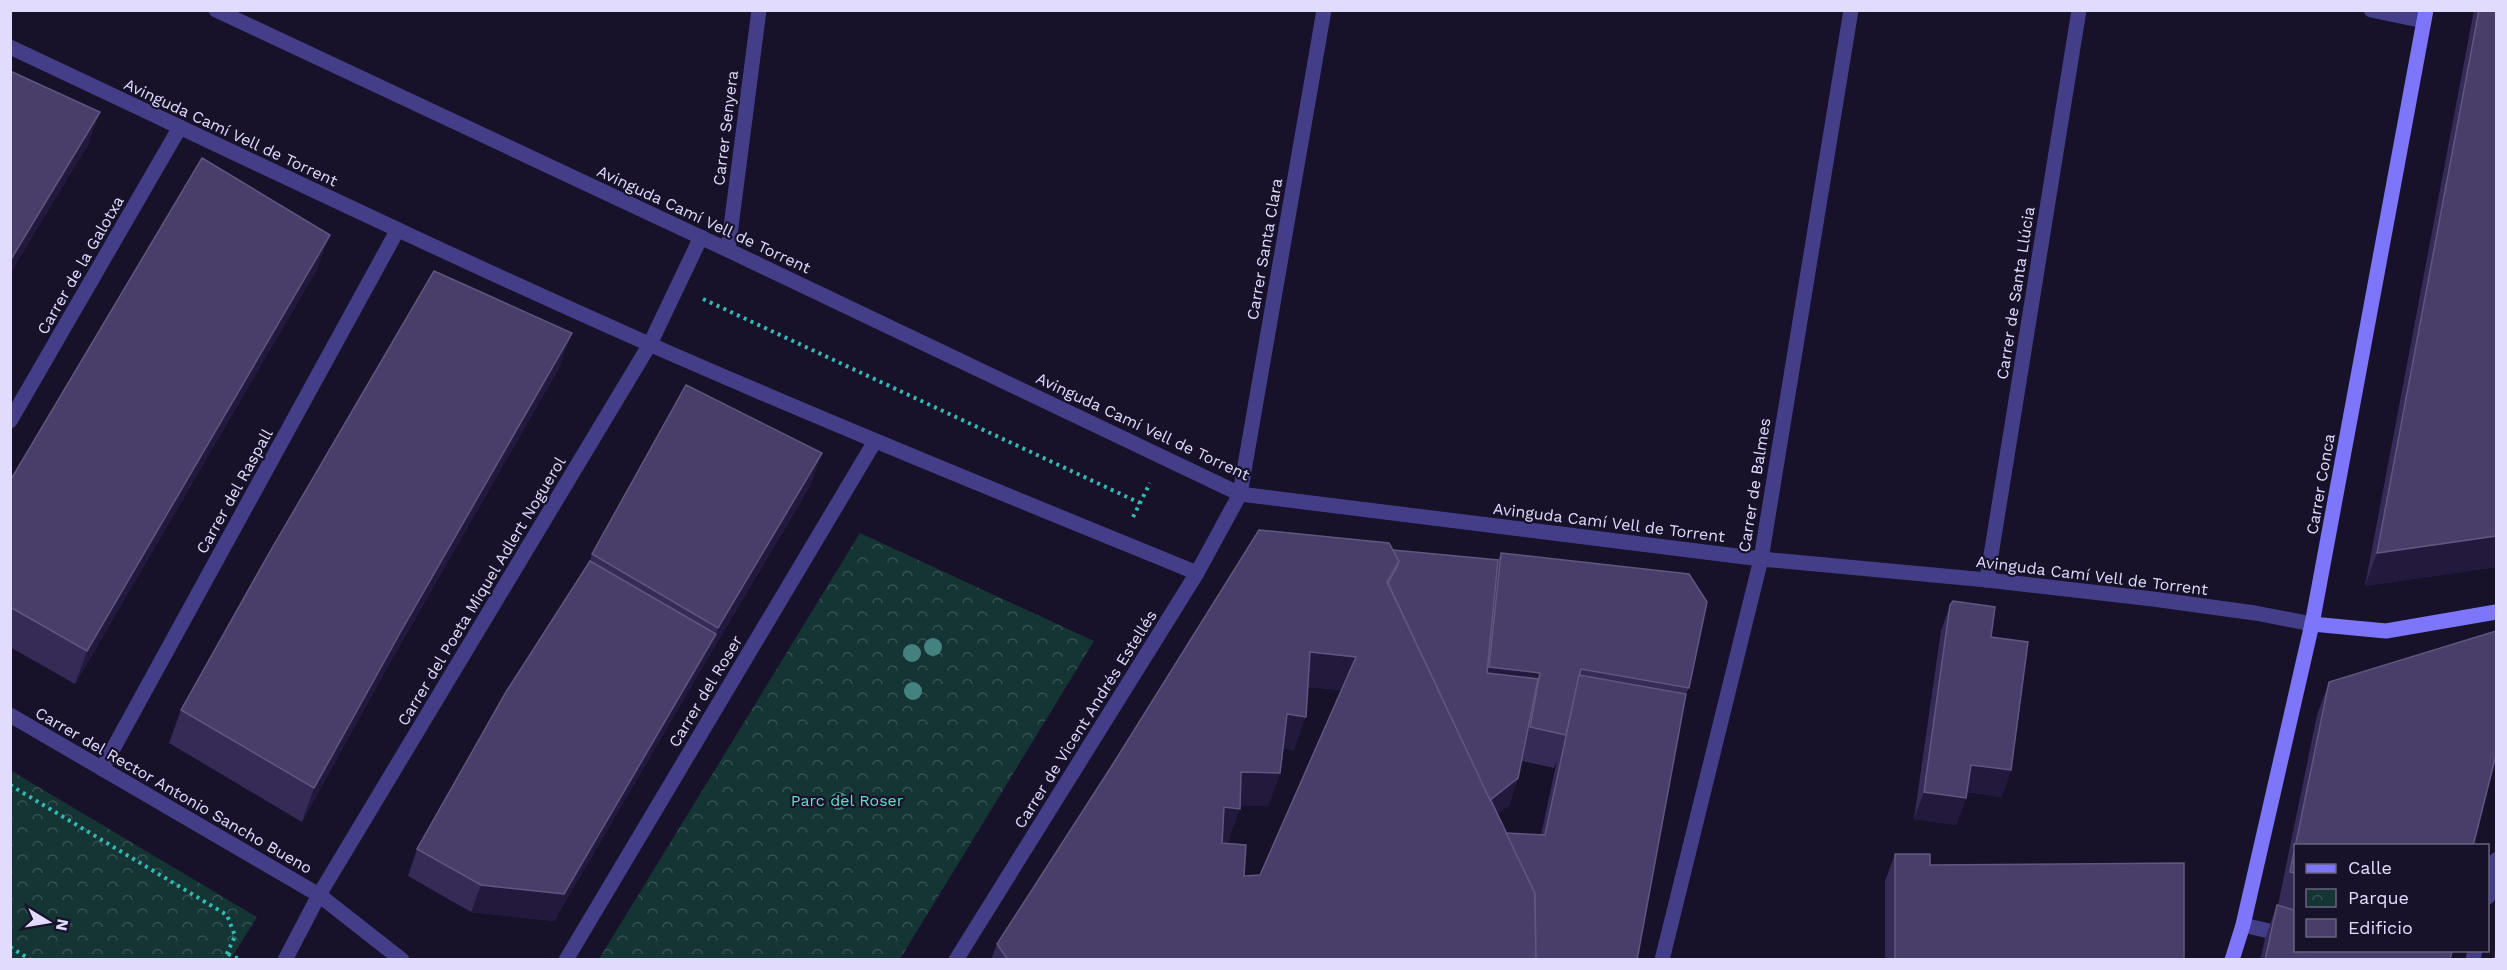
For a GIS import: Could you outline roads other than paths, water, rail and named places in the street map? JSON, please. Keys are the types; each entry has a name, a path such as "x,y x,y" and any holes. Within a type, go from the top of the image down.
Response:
{"street":[{"name":"Avinguda Camí Vell de Torrent","path":"216,10 701,237 1240,494 1761,559 1987,580 2164,601 2312,624"},
{"name":"Carrer Senyera","path":"728,250 759,10"},
{"name":"Carrer Santa Clara","path":"1240,494 1324,10"},
{"name":"Carrer de Balmes","path":"1662,960 1761,559 1851,10"},
{"name":"Carrer de Santa Llúcia","path":"1987,580 2079,10"},
{"path":"2371,10 2425,16"},
{"name":"Carrer Conca","path":"2232,960 2243,925 2312,624 2425,16"},
{"name":"Avinguda Camí Vell de Torrent","path":"10,47 397,231 650,344 875,441 1197,573"},
{"name":"Carrer de la Galotxa","path":"10,421 180,127"},
{"name":"Carrer del Raspall","path":"102,769 397,231"},
{"name":"Carrer del Poeta Miquel Adlert Noguerol","path":"285,960 319,895 650,344 701,237"},
{"name":"Carrer del Roser","path":"566,960 875,441"},
{"name":"Carrer de Vicent Andrés Estellés","path":"956,960 1197,573 1240,494"},
{"path":"2312,624 2386,631 2496,612"},
{"name":"Carrer del Rector Antonio Sancho Bueno","path":"10,715 319,895 402,960"},
{"path":"2489,889 2496,860"},
{"path":"2243,925 2294,937"}],"park label":[{"name":"Parc del Roser","path":"847,800"}]}
